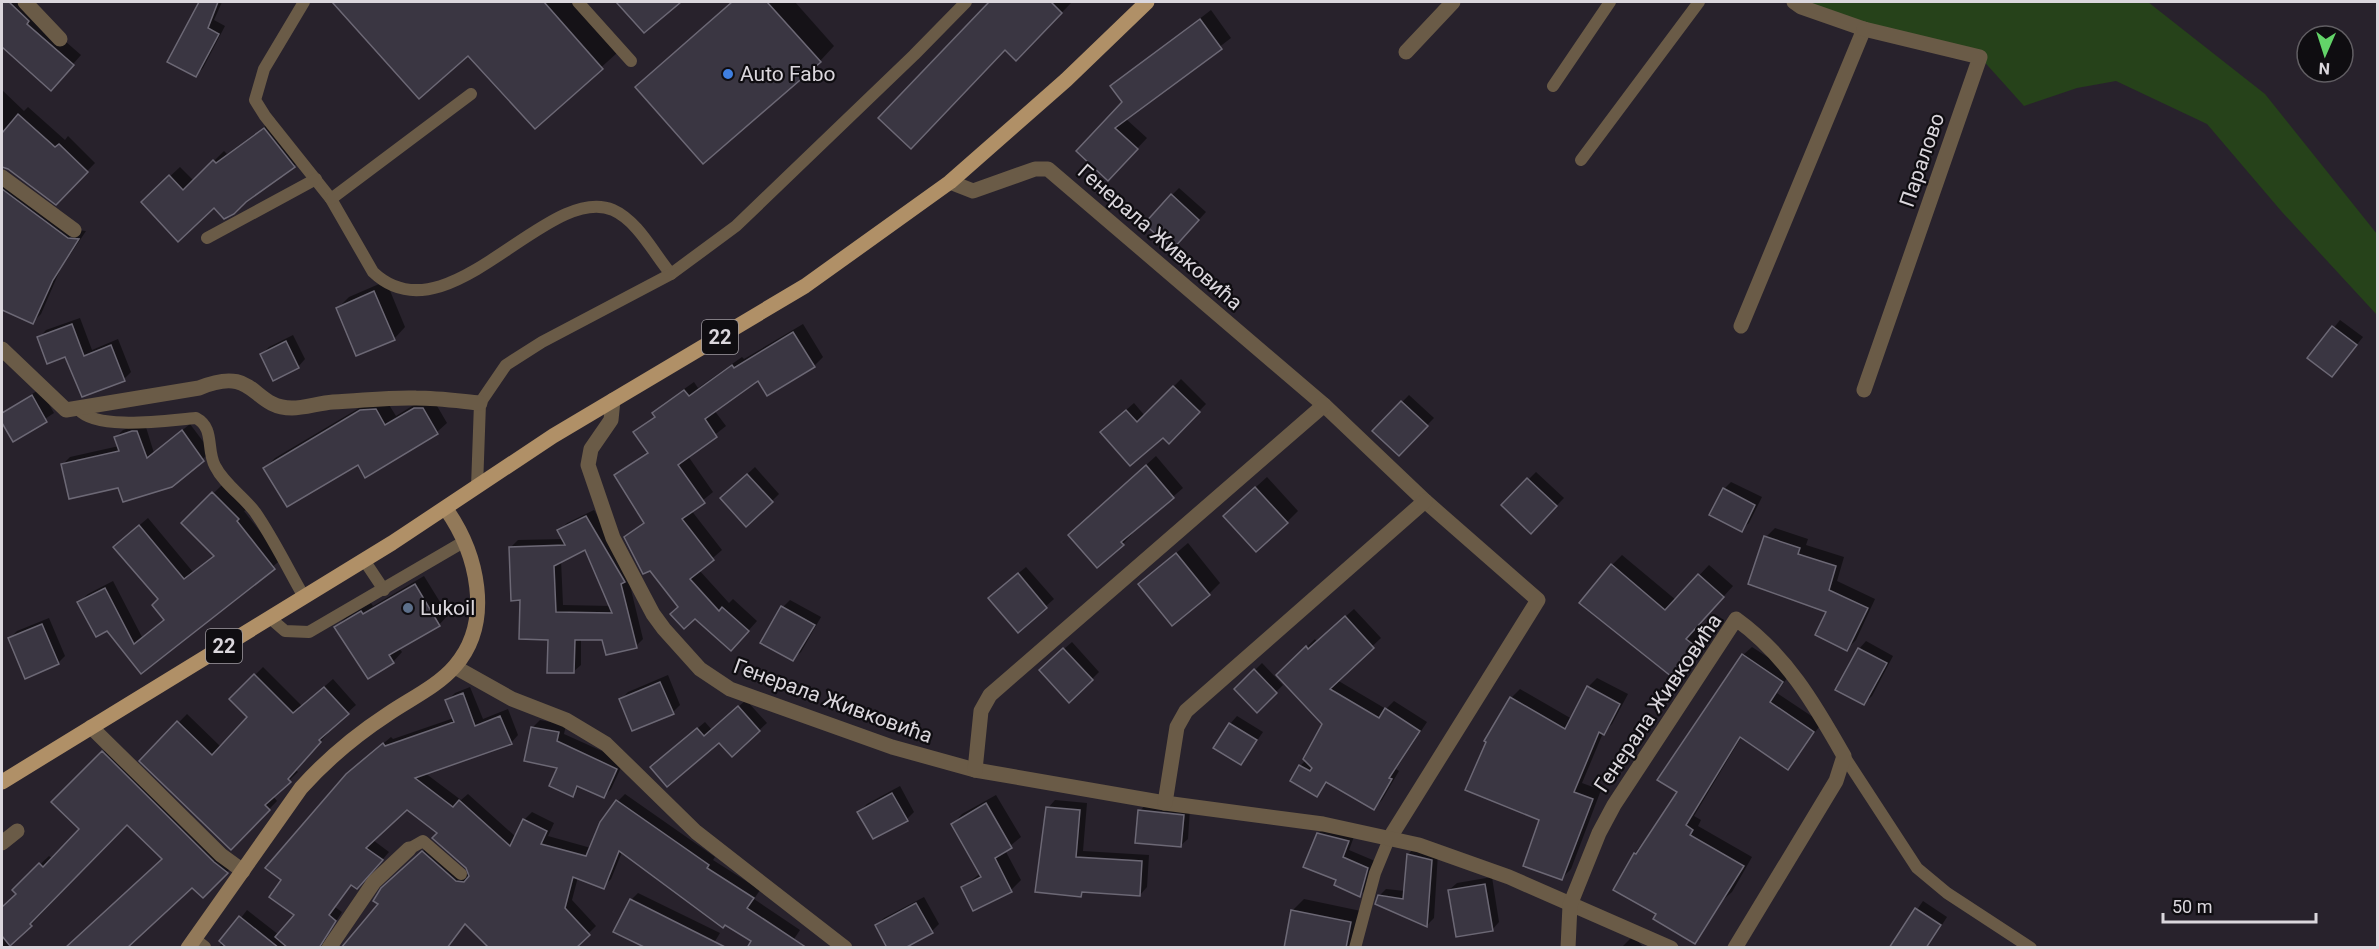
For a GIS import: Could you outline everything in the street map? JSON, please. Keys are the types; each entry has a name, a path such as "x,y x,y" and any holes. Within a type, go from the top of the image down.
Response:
{"main road":[{"name":"22","path":"2,782 446,509 553,436 805,286 950,182 1066,80 1147,2"}],"street":[{"path":"25,2 60,39"},
{"path":"1406,52 1453,2"},
{"name":"Паралово","path":"1794,2 1801,7 1864,29 1980,57 1864,390"},
{"path":"1741,326 1864,29"},
{"name":"Генерала Живковића","path":"950,182 973,191 1035,169 1048,169 1324,405 1425,501 1538,600 1389,839"},
{"path":"2,177 74,230"},
{"path":"2,349 66,410 79,410 199,388 219,380 230,379 241,382 280,406 292,408 320,403 415,398 480,403"},
{"name":"Генерала Живковића","path":"613,400 610,420 588,457 590,474 613,538 653,614 679,647 714,680 749,697 892,747 975,770 1165,803 1265,814 1389,839 1470,861 1570,905 1613,920 1671,948"},
{"path":"975,770 981,711 990,695 1324,405"},
{"path":"1165,803 1177,727 1186,711 1425,501"},
{"path":"196,945 243,871 301,788 330,757 455,667 472,638 478,615 476,583 462,531 446,509"},
{"name":"Генерала Живковића","path":"1568,948 1570,905 1599,833 1614,805 1736,619 1761,637 1810,694 1844,756"},
{"path":"455,667 512,699 566,720 606,744 696,832 845,948"},
{"path":"91,727 221,855 243,871"},
{"path":"1735,948 1836,781 1844,756"},
{"path":"2,843 17,831"},
{"path":"329,948 374,882 409,849"}],"lane":[{"path":"304,2 264,69 255,100 265,116 331,199 373,272 383,281 397,288 415,289 450,282 470,273 567,214 599,207 623,216 671,274"},
{"path":"578,2 631,61"},
{"path":"477,487 480,403 506,365 542,342 671,274 755,209 966,2"},
{"path":"1553,86 1610,2"},
{"path":"1581,160 1699,2"},
{"path":"331,199 471,94"},
{"path":"207,238 316,179"},
{"path":"79,410 85,416 97,420 120,422 196,418 204,423 208,427 210,456 218,472 255,513 304,597"},
{"path":"270,618 285,631 309,632 465,541"},
{"path":"364,560 384,590"},
{"path":"1844,756 1917,868 1947,893 2031,948"},
{"name":"Генерала Живковића","path":"1355,948 1375,873 1389,839"},
{"path":"409,849 423,841 461,874"}],"green space":[{"path":"1794,2 2148,2 2265,94 2377,234 2377,315 2282,212 2207,124 2116,81 2077,88 2024,106 1980,57"}],"building":[{"path":"2,2 9,2 29,21 27,24 74,65 51,91 2,47"},
{"path":"199,2 218,2 208,28 219,34 196,77 167,62"},
{"path":"332,2 544,2 603,69 535,129 468,56 419,99"},
{"path":"616,2 681,2 644,33"},
{"name":"Auto Fabo","path":"732,2 767,2 821,62 703,164 635,87"},
{"path":"989,2 1051,2 1062,13 1016,61 1005,50 911,149 878,118"},
{"path":"1200,19 1222,49 1115,128 1138,149 1108,181 1076,151 1122,102 1110,86"},
{"path":"18,114 55,147 59,144 88,172 56,205 8,169 2,167 2,133"},
{"path":"264,128 295,167 246,202 234,214 224,219 214,208 178,242 141,202 169,175 183,190 213,160 216,163"},
{"path":"2,189 68,238 79,239 53,280 33,324 2,310"},
{"path":"1171,194 1199,220 1173,249 1144,224"},
{"path":"374,291 395,340 356,356 336,308"},
{"path":"72,324 84,356 111,345 125,381 82,397 65,357 47,364 37,337"},
{"path":"2332,326 2357,345 2332,377 2307,358"},
{"path":"793,332 815,367 767,396 758,381 705,419 717,437 678,465 705,503 682,519 714,560 690,579 719,611 722,607 749,631 731,651 695,619 684,629 670,614 678,607 650,571 643,574 624,537 644,523 614,475 648,453 633,432 655,417 652,413 684,390 689,396 732,365 734,368"},
{"path":"286,341 299,368 273,381 260,354"},
{"path":"1173,386 1200,412 1169,444 1163,438 1130,466 1100,432 1126,410 1137,422"},
{"path":"32,395 47,422 13,442 2,423 2,413"},
{"path":"1401,401 1428,426 1399,456 1372,431"},
{"path":"414,408 423,408 438,434 365,478 358,465 287,507 263,468 360,410 376,409 385,425"},
{"path":"182,430 204,461 172,487 123,502 118,488 69,499 61,464 119,451 114,437 132,431 137,431 147,458"},
{"path":"1146,465 1174,498 1121,542 1124,545 1097,568 1068,535"},
{"path":"747,474 773,502 746,527 720,498"},
{"path":"1527,478 1557,506 1531,534 1501,505"},
{"path":"1255,487 1288,523 1256,552 1223,516"},
{"path":"1723,488 1755,505 1742,532 1709,515"},
{"path":"212,492 239,519 237,521 275,569 141,674 107,631 96,637 77,602 105,588 134,644 164,620 152,605 158,599 113,547 139,525 184,579 214,556 181,523"},
{"path":"586,516 625,582 621,584 637,648 606,655 602,640 575,640 574,673 547,673 548,640 519,639 520,600 511,601 509,547 565,545 557,530","holes":["585,550 612,613 556,612 554,566"]},
{"path":"1764,536 1800,548 1798,554 1836,566 1829,590 1868,608 1847,651 1815,635 1826,612 1748,584"},
{"path":"1176,553 1210,595 1172,626 1138,584"},
{"path":"1611,564 1665,610 1698,574 1724,597 1686,639 1695,646 1672,677 1579,603"},
{"path":"1018,573 1047,608 1018,633 988,598"},
{"path":"415,584 440,626 389,655 394,663 368,679 334,627 361,611 363,614"},
{"path":"781,606 815,625 793,661 760,643"},
{"path":"1345,616 1374,648 1330,689 1379,718 1385,708 1420,731 1389,778 1392,779 1374,810 1326,782 1317,797 1290,781 1299,765 1310,771 1312,768 1303,759 1322,724 1276,675 1306,646 1308,649"},
{"path":"42,624 59,664 25,679 8,638"},
{"path":"1063,648 1093,680 1069,703 1039,670"},
{"path":"1858,648 1887,663 1864,705 1835,690"},
{"path":"1742,654 1783,682 1770,702 1814,732 1788,770 1740,737 1686,825 1693,830 1690,835 1744,866 1695,944 1653,919 1656,914 1613,890 1634,853 1636,854 1677,792 1657,780"},
{"path":"1254,669 1277,693 1257,713 1234,689"},
{"path":"254,674 293,713 324,687 349,714 319,740 321,742 288,779 291,782 265,805 270,810 231,850 139,761 177,721 212,755 247,717 229,699"},
{"path":"660,682 674,714 632,731 619,699"},
{"path":"1587,686 1620,704 1604,735 1599,732 1574,792 1593,799 1562,880 1523,866 1539,820 1465,790 1486,742 1484,741 1510,697 1565,729"},
{"path":"463,693 475,726 500,716 512,744 415,778 453,807 459,800 510,846 523,819 547,831 541,844 586,856 600,822 616,800 709,865 707,868 754,898 747,908 807,948 747,948 751,941 725,925 723,928 619,851 604,889 573,877 565,908 590,935 576,948 489,948 465,924 447,948 341,948 378,904 373,901 381,888 422,851 456,881 464,882 469,876 466,868 432,838 437,833 407,810 366,848 383,860 357,889 351,885 329,915 336,921 319,948 288,948 275,937 294,915 269,897 281,880 265,868 346,774 383,743 385,746 454,722 445,700"},
{"path":"738,706 760,731 732,757 719,743 667,787 650,767 697,728 704,736"},
{"path":"1229,723 1257,740 1241,765 1213,748"},
{"path":"531,727 559,732 557,741 617,769 604,798 577,786 573,797 549,786 557,768 524,761"},
{"path":"102,751 214,862 228,873 203,898 192,888 127,948 65,948 162,859 127,825 30,924 32,926 10,946 2,936 2,907 16,894 12,890 39,863 43,867 79,829 51,802"},
{"path":"892,793 908,821 873,839 857,812"},
{"path":"986,803 1012,848 995,858 1012,892 973,911 961,887 981,877 951,824"},
{"path":"1046,807 1080,810 1076,857 1142,861 1140,896 1082,892 1081,897 1035,892"},
{"path":"1138,810 1184,815 1181,847 1135,843"},
{"path":"1317,833 1349,841 1343,857 1368,868 1360,897 1334,885 1336,880 1303,867"},
{"path":"1407,854 1432,860 1427,927 1375,904 1378,895 1403,899"},
{"path":"1485,884 1493,931 1456,937 1448,890"},
{"path":"630,899 727,948 644,947 613,932"},
{"path":"916,903 933,933 905,948 887,948 875,925"},
{"path":"1915,908 1941,925 1926,948 1889,948"},
{"path":"1291,910 1351,922 1346,948 1284,948"},
{"path":"239,916 279,948 227,948 219,941"}],"place":[{"name":"Auto Fabo","path":"728,74"},
{"name":"Lukoil","path":"408,608"}]}
